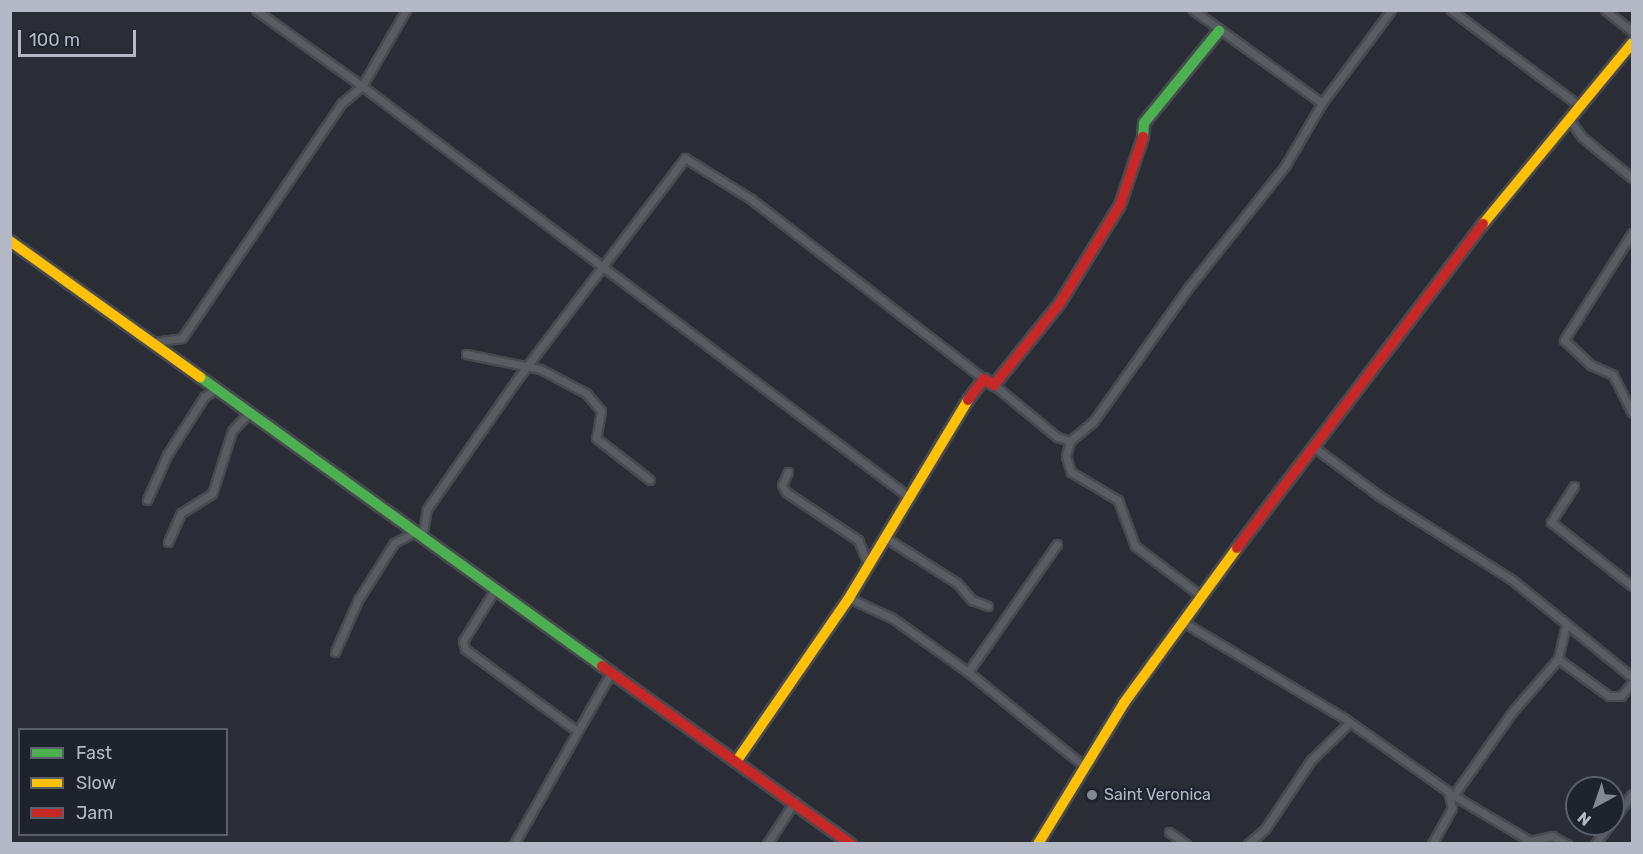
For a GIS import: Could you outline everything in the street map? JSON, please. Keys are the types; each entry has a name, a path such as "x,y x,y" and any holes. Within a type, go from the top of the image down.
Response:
{"street":[{"path":"256,10 605,267 909,497"},
{"path":"154,342 183,338 342,103 362,86 406,10"},
{"path":"1193,10 1219,31 1322,103"},
{"path":"1201,596 1136,546 1118,500 1071,472 1066,456 1070,441 1093,422 1188,288 1242,224 1322,103 1391,10"},
{"path":"1451,10 1580,106"},
{"path":"1605,10 1632,31"},
{"path":"738,759 849,598 886,538 948,426 1060,303 1120,205 1143,147 1144,123 1219,31"},
{"path":"1038,843 1083,765 1201,596 1514,182 1632,44"},
{"path":"1569,120 1582,137 1632,178"},
{"path":"419,535 427,509 528,366 605,267 680,160 692,159 989,382 1049,432 1070,441"},
{"path":"1632,233 1564,340 1591,365 1613,375 1632,413"},
{"path":"10,241 218,388 494,591 738,759 851,843"},
{"path":"466,354 528,366 586,393 601,411 596,438 650,480"},
{"path":"147,500 167,455 204,397 218,388"},
{"path":"168,542 181,513 212,494 232,430 250,412"},
{"path":"1315,448 1378,495 1511,579 1632,677"},
{"path":"788,472 782,485 786,492 858,540 868,564"},
{"path":"1574,486 1551,522 1632,586"},
{"path":"334,652 358,600 394,543 419,535"},
{"path":"886,538 957,583 972,600 988,606"},
{"path":"968,672 1057,544"},
{"path":"494,591 463,641 465,649 577,731"},
{"path":"849,598 876,608 968,672 1083,765"},
{"path":"1183,622 1350,722 1450,793 1530,841 1552,836 1567,843"},
{"path":"1432,843 1452,808 1450,793 1527,693 1558,659 1566,624"},
{"path":"1558,659 1609,696 1621,696 1632,683"},
{"path":"514,843 612,671"},
{"path":"1248,843 1265,829 1318,752 1350,722"},
{"path":"766,843 795,801"},
{"path":"1169,832 1186,843"}],"traffic: fast":[{"path":"1143,137 1144,123 1219,31"},
{"path":"200,377 602,666"}],"traffic: slow":[{"path":"1483,224 1632,43"},
{"path":"10,241 200,377"},
{"path":"738,759 849,598 968,400"},
{"path":"1038,844 1124,703 1237,548"}],"traffic: jam":[{"path":"968,400 984,379 994,385 1060,303 1120,205 1143,137"},
{"path":"1237,548 1483,224"},
{"path":"602,666 851,844"}],"place":[{"name":"Saint Veronica","path":"1092,795"}]}
